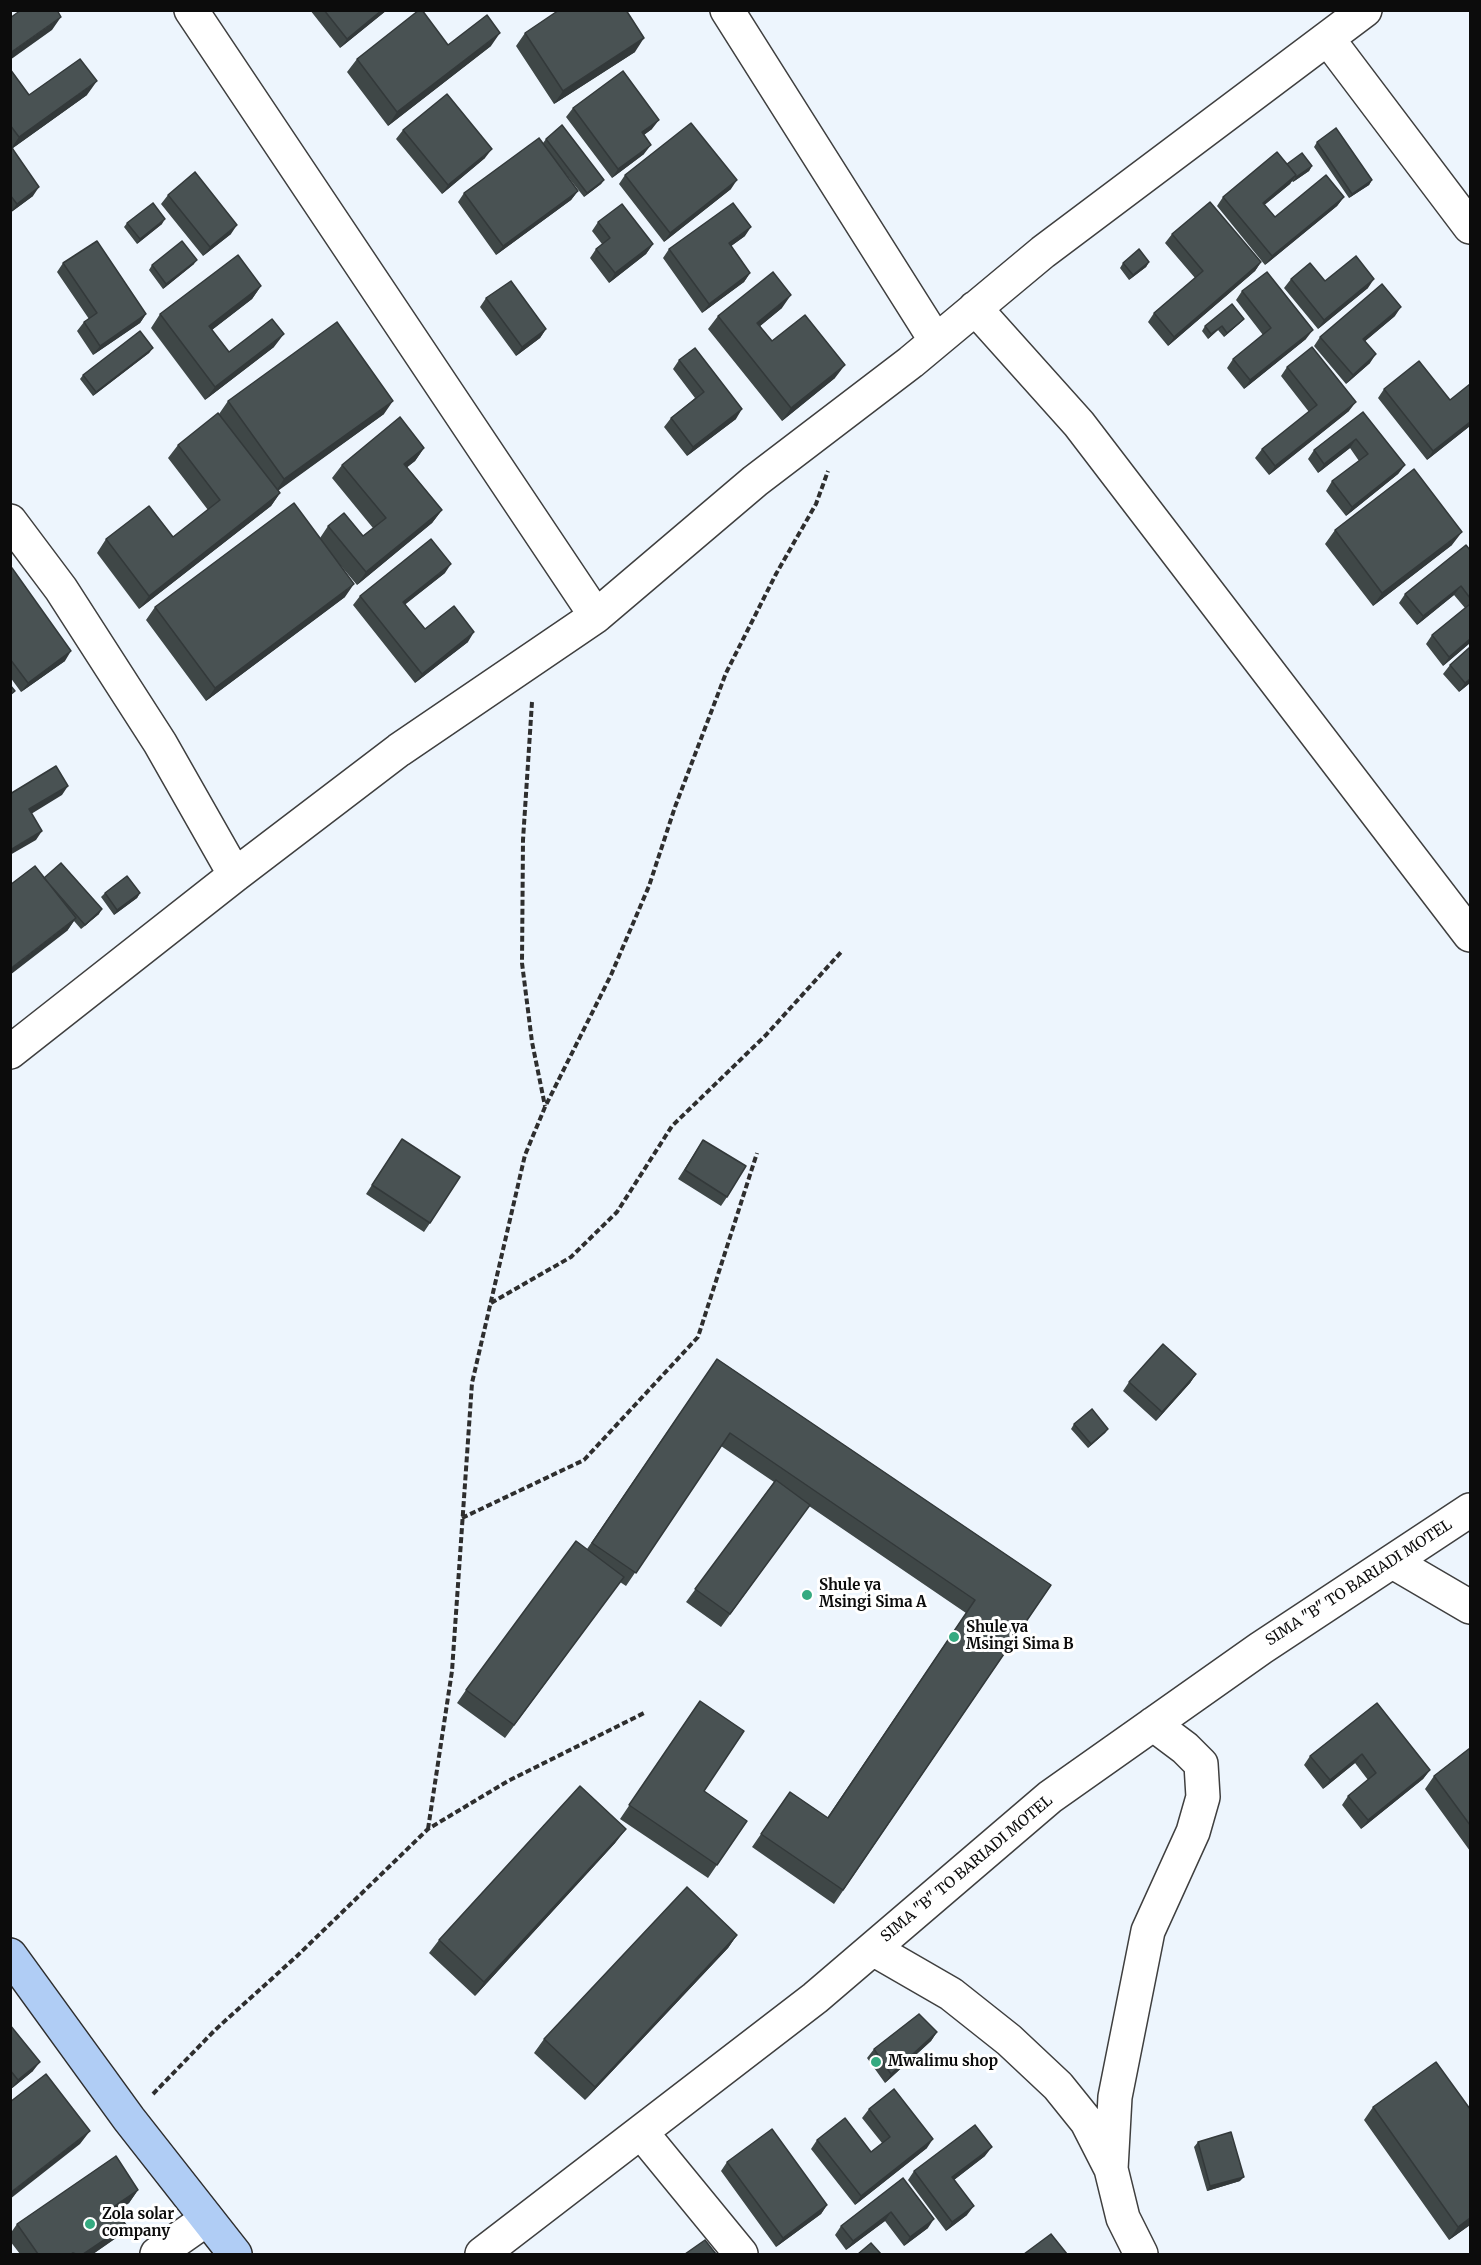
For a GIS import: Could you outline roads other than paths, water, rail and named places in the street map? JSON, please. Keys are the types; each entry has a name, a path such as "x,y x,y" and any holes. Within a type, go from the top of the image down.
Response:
{"street":[{"path":"191,10 597,616"},
{"path":"727,10 751,26 936,341"},
{"path":"10,1052 235,875 399,750 597,616 755,481 936,341 1043,252 1365,10"},
{"path":"1328,39 1470,227"},
{"path":"975,308 1079,424 1470,935"},
{"path":"10,521 61,589 160,743 235,875"},
{"name":"SIMA \"B\" TO BARIADI MOTEL","path":"482,2254 815,1998 1050,1797 1262,1648 1470,1510"},
{"path":"1393,1562 1470,1607"},
{"path":"1111,2169 1115,2097 1148,1931 1193,1832 1203,1797 1201,1764 1185,1748 1153,1724"},
{"path":"873,1949 951,1994 1009,2040 1058,2086 1087,2122 1111,2169 1123,2218 1141,2254"},
{"path":"10,1955 129,2119 235,2254"},
{"path":"641,2132 741,2254"},
{"path":"157,2254 207,2219"}],"place":[{"name":"Shule ya Msingi Sima A","path":"807,1595"},
{"name":"Shule ya Msingi Sima B","path":"954,1637"},
{"name":"Mwalimu shop","path":"876,2062"},
{"name":"Zola solar company","path":"90,2224"}]}
